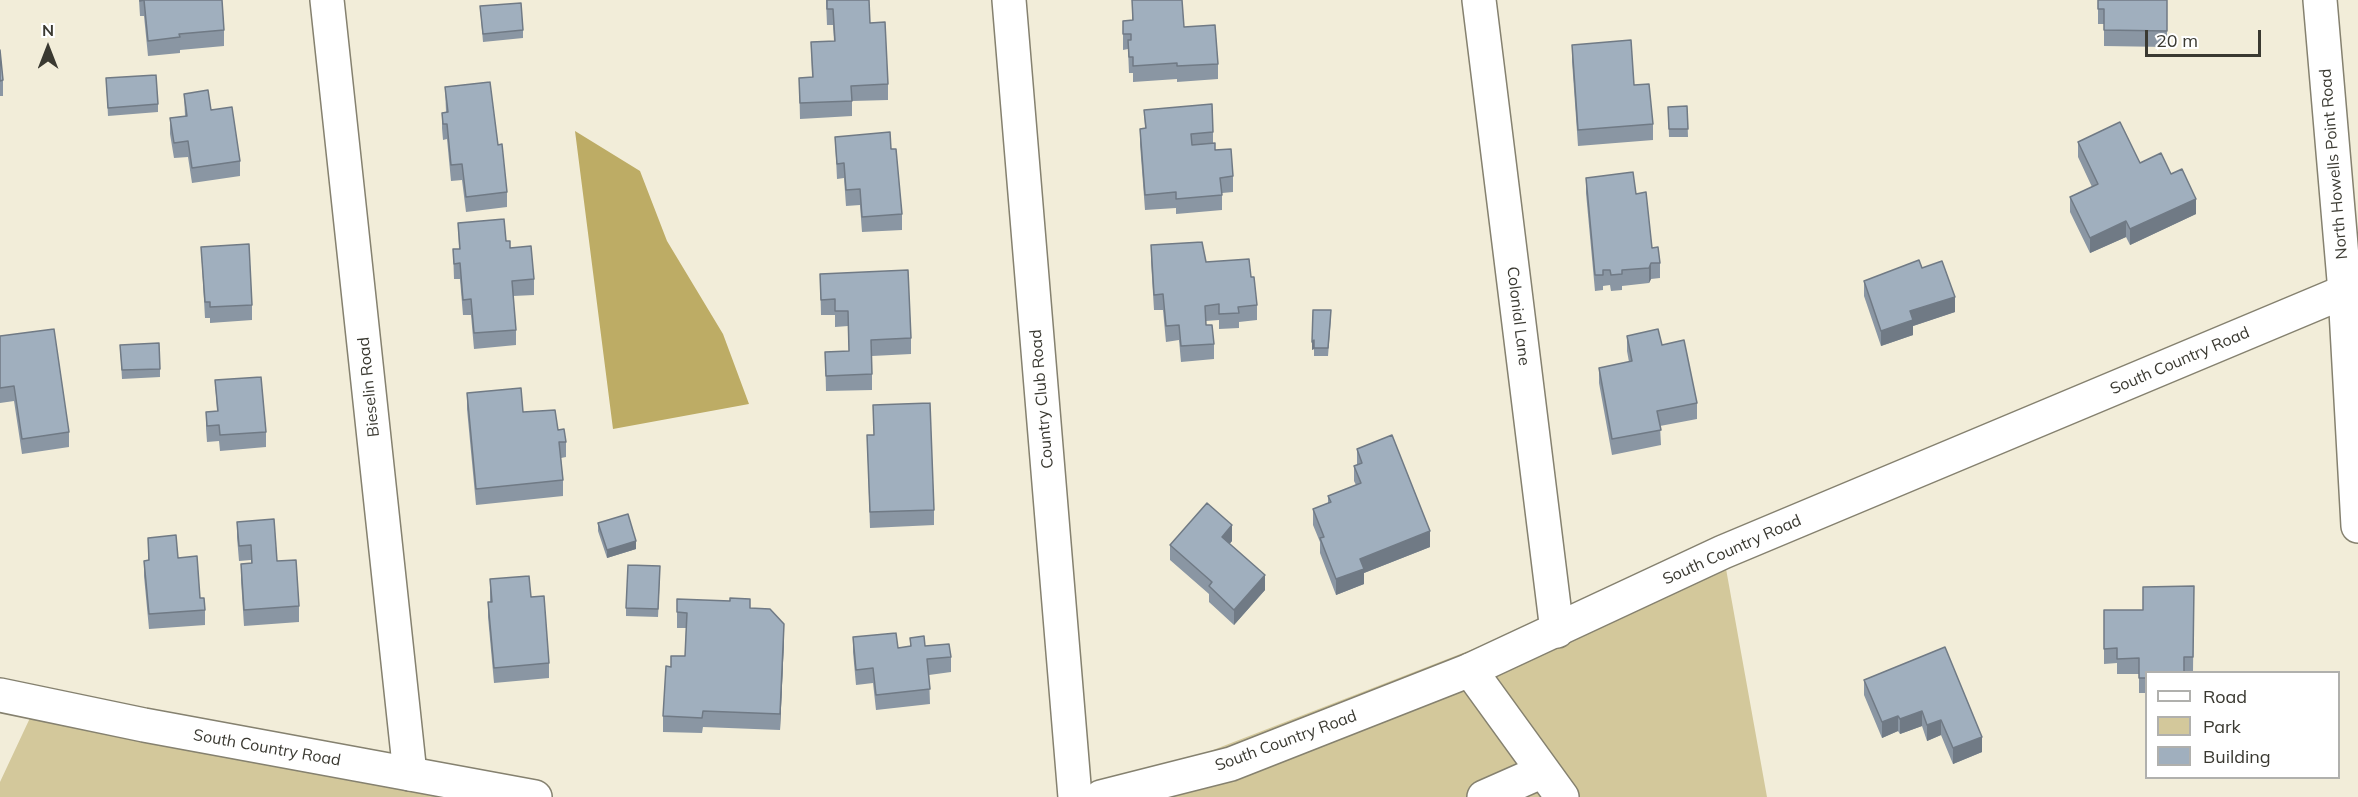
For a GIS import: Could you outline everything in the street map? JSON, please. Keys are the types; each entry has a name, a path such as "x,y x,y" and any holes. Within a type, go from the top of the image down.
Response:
{"street":[{"name":"Bieselin Road","path":"327,0 410,774"},
{"name":"Country Club Road","path":"1009,0 1075,797"},
{"name":"Colonial Lane","path":"1479,0 1557,631"},
{"name":"North Howells Point Road","path":"2320,0 2352,289 2358,526"},
{"name":"South Country Road","path":"1101,797 1231,765 1470,670 1723,552 2352,289"},
{"path":"1470,670 1562,797"},
{"name":"South Country Road","path":"0,695 144,725 535,797"},
{"path":"1484,797 1543,771"}],"green space":[{"path":"1723,552 1767,797 1092,797"},
{"path":"37,703 535,797 0,797 0,782"}],"shaded area":[{"path":"575,131 640,171 667,241 723,334 749,404 613,429"}],"building":[{"path":"144,0 222,0 224,30 179,34 180,37 148,41"},
{"path":"827,0 869,0 870,23 885,22 888,84 851,86 852,101 800,103 799,78 813,77 811,42 835,41 833,9 827,9"},
{"path":"1132,0 1182,0 1184,27 1215,25 1218,64 1177,66 1177,63 1133,66 1133,57 1129,57 1128,40 1131,40 1131,34 1123,34 1123,21 1133,20"},
{"path":"2098,0 2167,0 2167,31 2104,30 2104,9 2098,9"},
{"path":"521,3 523,30 483,34 480,6"},
{"path":"1631,40 1634,85 1649,84 1653,124 1578,130 1572,45"},
{"path":"0,50 3,80 0,81"},
{"path":"156,75 158,104 108,108 106,78"},
{"path":"490,82 498,145 502,144 507,192 466,197 462,164 451,165 447,124 443,124 442,113 448,112 445,87"},
{"path":"208,90 211,110 232,107 240,161 192,168 188,141 174,143 170,118 187,116 184,94"},
{"path":"1212,104 1213,132 1191,134 1192,145 1215,143 1215,150 1231,149 1233,176 1220,178 1222,195 1176,199 1176,192 1145,195 1140,129 1146,128 1144,110"},
{"path":"1687,106 1688,129 1669,129 1668,107"},
{"path":"2120,122 2140,163 2161,153 2171,174 2182,169 2196,199 2130,229 2126,221 2090,238 2070,197 2098,184 2078,142"},
{"path":"890,132 891,149 896,149 902,214 862,217 860,189 846,190 844,163 837,164 835,137"},
{"path":"1633,172 1636,194 1646,192 1652,248 1658,247 1660,263 1651,263 1649,268 1622,270 1622,274 1611,275 1610,270 1603,270 1603,275 1595,275 1586,178"},
{"path":"504,219 506,241 510,241 510,248 531,246 534,279 512,281 516,330 474,333 471,299 463,300 460,263 454,264 453,249 460,249 458,223"},
{"path":"1202,242 1206,262 1249,259 1251,277 1254,277 1257,305 1238,307 1239,313 1219,314 1219,304 1205,306 1206,325 1212,325 1214,344 1181,346 1179,325 1166,326 1163,294 1154,295 1151,245"},
{"path":"249,244 252,305 210,307 210,302 205,302 201,247"},
{"path":"1919,260 1922,268 1942,261 1955,297 1910,311 1913,320 1881,331 1864,281"},
{"path":"908,270 911,338 871,340 872,374 826,376 825,352 849,351 848,311 835,311 835,299 821,300 820,274"},
{"path":"1313,310 1331,310 1328,348 1314,348 1314,340 1312,342"},
{"path":"54,329 69,432 22,439 14,386 0,388 0,336"},
{"path":"1658,329 1662,345 1684,340 1697,403 1657,411 1661,430 1612,439 1599,368 1632,361 1627,336"},
{"path":"159,343 160,369 122,370 120,345"},
{"path":"261,377 266,432 220,435 219,425 207,426 206,412 218,411 215,380"},
{"path":"521,388 523,412 555,410 558,430 564,429 566,442 559,442 563,480 476,489 467,393"},
{"path":"930,403 934,510 870,512 867,435 874,435 873,405"},
{"path":"1392,435 1430,531 1360,559 1364,569 1336,579 1320,538 1324,537 1313,509 1331,502 1328,496 1361,483 1354,466 1362,463 1357,449"},
{"path":"1207,503 1232,525 1222,537 1265,575 1234,610 1209,586 1212,582 1170,545"},
{"path":"628,514 636,541 607,550 598,523"},
{"path":"274,519 277,561 296,560 299,606 244,610 241,564 252,563 251,545 239,546 237,522"},
{"path":"176,535 178,558 197,556 200,598 204,598 205,610 149,614 144,561 149,560 148,538"},
{"path":"628,565 660,566 658,609 626,608"},
{"path":"529,576 531,597 544,596 549,663 494,668 488,602 492,602 490,579"},
{"path":"2194,586 2193,657 2184,657 2184,671 2145,671 2145,678 2139,678 2139,658 2117,659 2117,648 2104,649 2104,610 2143,610 2143,587"},
{"path":"730,598 750,599 750,608 770,609 784,624 780,714 703,711 702,718 663,716 666,666 671,667 671,656 685,656 687,613 677,612 677,599 730,601"},
{"path":"896,633 898,648 911,646 910,638 924,636 925,646 949,644 951,657 927,659 930,689 876,695 873,668 856,670 853,637"},
{"path":"1945,647 1982,737 1953,748 1941,720 1927,725 1922,711 1900,719 1898,716 1882,722 1864,680"}]}
